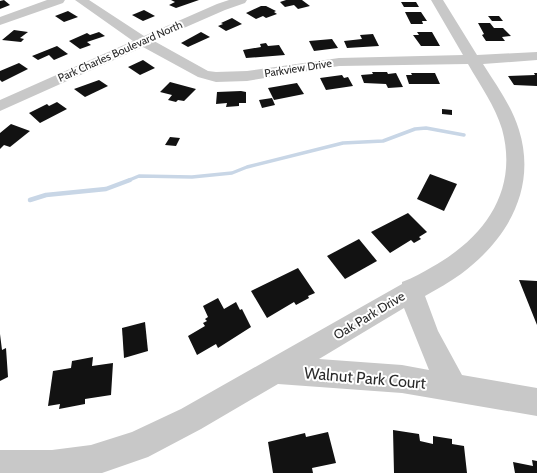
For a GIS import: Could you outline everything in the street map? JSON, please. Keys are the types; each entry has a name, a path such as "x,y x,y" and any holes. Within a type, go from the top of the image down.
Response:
{"street":[{"path":"0,21 59,0"},
{"name":"Parkview Drive","path":"81,0 192,70 216,77 247,76 339,62 537,56"},
{"name":"Park Charles Boulevard North","path":"0,106 144,41 241,0"},
{"name":"Oak Park Drive","path":"0,466 52,466 91,461 137,446 191,419 453,267 480,244 497,223 508,204 515,183 517,165 516,147 511,128 503,110 437,0"},
{"name":"Walnut Park Court","path":"411,290 416,312 454,388"},
{"name":"Walnut Park Court","path":"276,370 402,379 537,402"}],"building":[{"path":"4,0 10,5 0,9 0,1"},
{"path":"171,0 199,0 176,8 169,5 175,2"},
{"path":"286,0 302,0 310,6 298,9 294,5 285,7 280,2"},
{"path":"401,2 416,2 419,7 404,7"},
{"path":"261,6 266,6 276,11 274,12 277,14 266,18 263,16 256,19 246,13"},
{"path":"144,10 155,16 143,21 132,15"},
{"path":"68,11 78,17 64,22 55,16"},
{"path":"405,12 421,12 427,21 422,21 423,24 411,24"},
{"path":"488,16 499,16 503,21 492,21"},
{"path":"232,18 242,24 226,31 218,26 223,24 221,23"},
{"path":"478,23 490,23 494,28 503,28 511,36 502,37 505,41 486,41 482,35 484,34"},
{"path":"14,30 28,32 20,38 24,39 21,42 2,40"},
{"path":"99,32 105,36 87,42 91,45 80,49 69,41 87,33 90,35"},
{"path":"201,32 210,37 188,47 181,43"},
{"path":"417,32 432,32 440,46 421,46 413,35 419,35"},
{"path":"373,34 379,46 347,48 344,41 362,39 360,35"},
{"path":"332,39 338,48 314,51 309,41"},
{"path":"266,43 268,46 279,45 285,55 246,58 243,50 261,47 260,44"},
{"path":"57,46 68,54 54,60 49,55 38,60 32,56"},
{"path":"143,60 155,68 140,75 128,67"},
{"path":"19,63 28,69 2,82 0,80 0,71"},
{"path":"372,72 387,72 388,74 396,73 403,87 388,88 386,84 364,83 361,75 373,74"},
{"path":"411,73 435,73 440,84 409,84 406,75 412,75"},
{"path":"534,73 537,73 537,86 514,85 508,76 535,75"},
{"path":"342,75 344,78 348,77 353,86 326,90 320,78"},
{"path":"99,80 108,86 85,97 74,89"},
{"path":"170,82 196,89 184,101 178,100 176,102 168,100 172,95 160,92"},
{"path":"297,83 304,94 274,100 268,88"},
{"path":"217,92 246,92 246,103 239,103 239,106 226,107 227,103 216,104"},
{"path":"272,98 275,105 262,108 259,100"},
{"path":"57,102 67,109 40,123 29,113 47,104 49,106"},
{"path":"442,109 452,110 452,115 442,114"},
{"path":"11,124 30,131 10,147 4,145 0,149 0,133"},
{"path":"170,137 180,138 176,146 165,145"},
{"path":"430,174 457,184 444,211 417,199"},
{"path":"408,213 427,232 419,237 421,239 414,243 411,240 390,253 371,232"},
{"path":"359,239 377,261 345,279 327,256"},
{"path":"298,268 315,293 308,296 309,298 296,305 294,302 267,318 251,291"},
{"path":"519,280 537,281 537,325"},
{"path":"218,298 224,309 236,302 240,310 242,309 251,327 218,348 216,344 197,355 188,336 205,326 203,323 207,321 205,319 208,317 203,306"},
{"path":"145,322 148,351 124,358 122,328"},
{"path":"0,334 2,350 6,348 8,377 0,381"},
{"path":"93,357 92,366 113,363 111,395 85,399 85,404 59,409 60,404 48,406 53,371 71,368 72,361"},
{"path":"393,430 419,434 420,441 433,444 433,436 452,439 452,444 464,446 467,473 394,473"},
{"path":"328,432 336,463 312,468 313,473 273,473 268,442 305,433 306,437"},
{"path":"532,460 537,461 537,473 515,473 513,462 533,466"}],"waterway":[{"path":"127,181 139,176 192,177 232,173 247,167 343,143 383,141 415,129 426,128 464,135"},
{"path":"30,200 46,195 106,189 130,180"}]}
